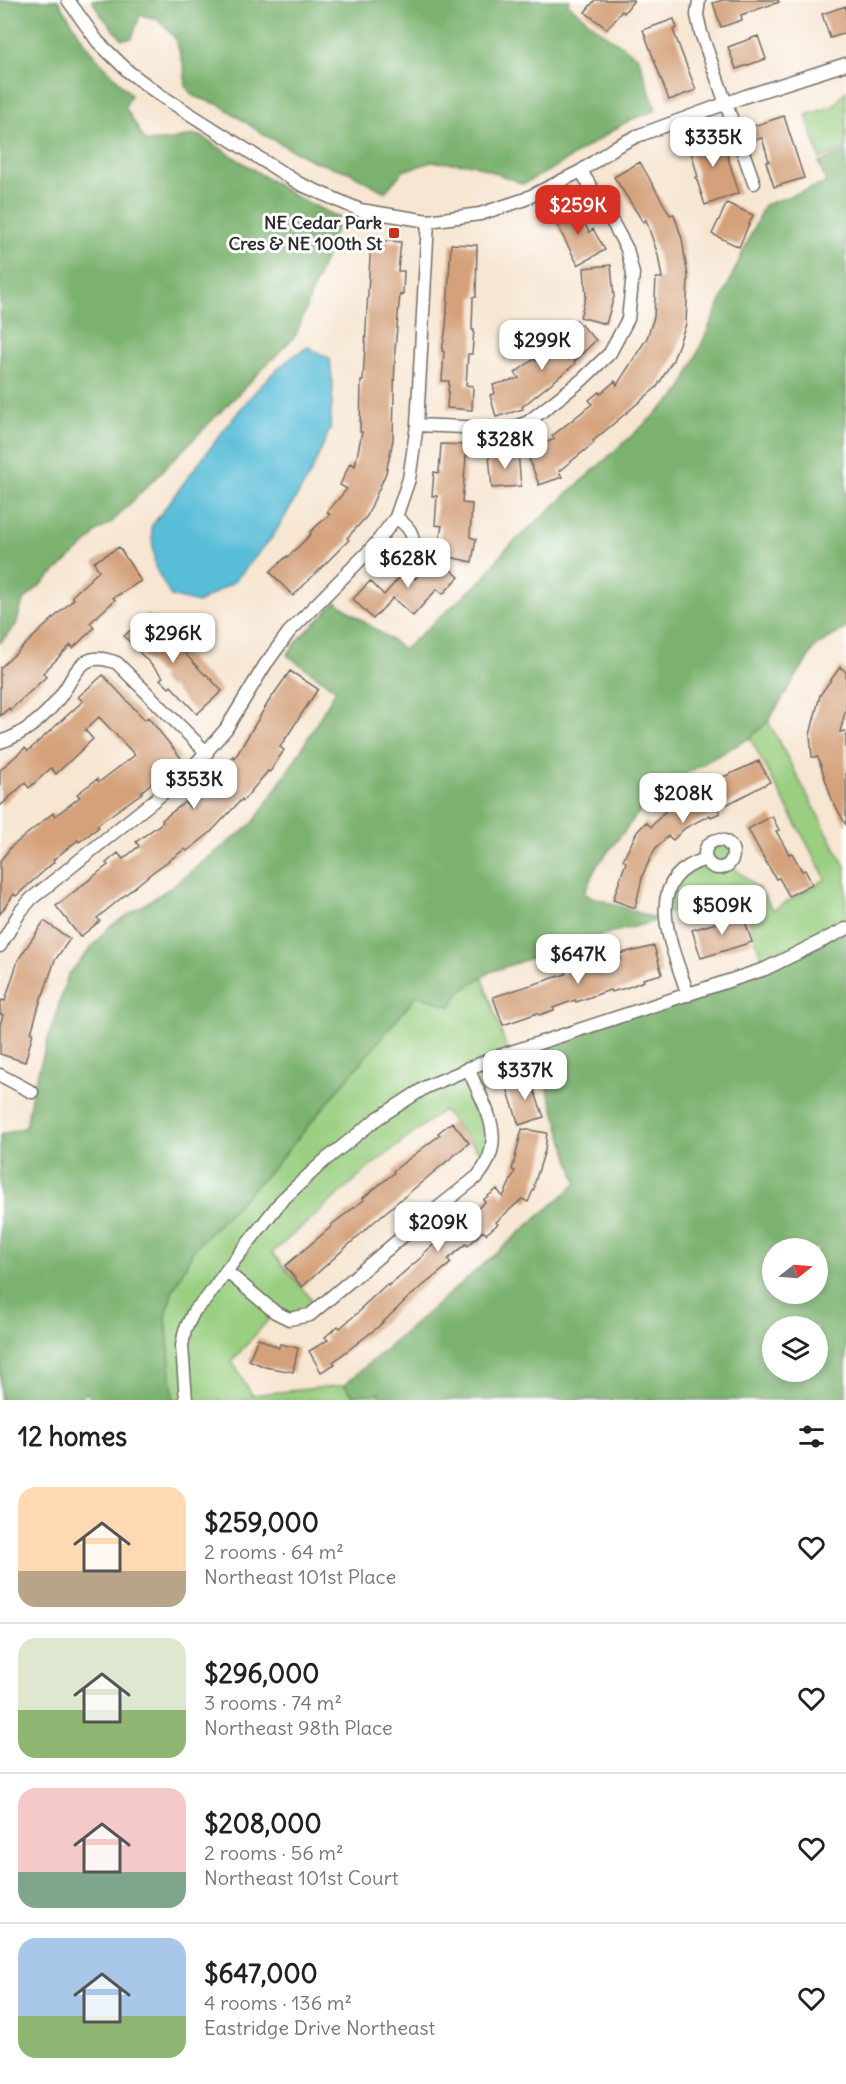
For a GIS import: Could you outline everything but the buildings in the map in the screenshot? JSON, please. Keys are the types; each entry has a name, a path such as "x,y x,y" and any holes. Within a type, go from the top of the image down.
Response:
{"street":[{"path":"68,0 98,42 129,72 160,95 300,184 360,210 428,221 466,217 536,195 581,171 617,146 637,136 726,103 846,64"},
{"path":"699,0 697,15 701,33 754,183"},
{"path":"417,425 510,429 544,412 610,353 628,319 633,274 627,249 581,171"},
{"path":"0,946 20,912 31,900 177,782 207,753 226,729 265,665 289,632 374,546 396,517 408,479 417,425 428,221"},
{"path":"374,546 394,556 405,554 411,547 412,537 409,530 396,517"},
{"path":"0,742 21,733 40,718 61,696 79,666 98,658 117,663 207,753"},
{"path":"687,995 668,932 664,905 678,872 692,863 706,859"},
{"path":"186,1400 182,1346 185,1330 194,1311 206,1299 225,1271 282,1200 358,1132 426,1087 468,1068 508,1052 765,969 846,929"},
{"path":"225,1271 275,1312 289,1319 310,1315 478,1176 486,1167 492,1153 494,1138 492,1122 468,1068"},
{"path":"0,1075 32,1092"}],"green space":[{"path":"0,0 58,0 88,48 131,95 125,107 146,142 173,140 193,135 201,136 296,197 340,218 296,335 112,522 95,533 23,601 16,625 0,643"},
{"path":"92,0 570,0 567,3 602,32 638,57 656,110 626,122 554,168 523,184 472,164 432,162 403,171 385,192 349,172 315,162 266,136 220,105 193,96 186,87 184,66 175,38 157,19 140,15 132,38 122,39 101,15"},
{"path":"846,91 846,148 820,159 806,115 834,106"},
{"path":"846,151 846,628 815,647 768,721 750,738 674,780 647,802 596,867 584,894 654,918 653,922 590,938 490,972 459,992 451,1007 417,995 274,1167 194,1249 172,1293 166,1316 173,1400 94,1400 86,1393 79,1400 0,1400 0,1135 26,1127 32,1092 68,975 109,927 167,890 254,822 298,755 336,690 287,655 298,640 336,602 404,649 484,578 504,551 680,392 764,205 826,183 819,163"},
{"path":"768,721 846,868 846,929 765,969 739,889 720,895 721,900 679,913 665,913 671,884 706,859 706,849 716,840 729,844 732,851 730,864 760,890 773,910 826,879 750,738"},
{"path":"846,929 846,1400 383,1400 380,1393 353,1395 344,1385 577,1183 533,1044 687,995"},
{"path":"482,976 508,1052 533,1044 542,1069 479,1094 492,1122 488,1162 443,1110 370,1167 272,1253 320,1309 310,1315 275,1312 232,1361 252,1395 344,1385 353,1395 380,1393 383,1400 173,1400 166,1316 172,1293 194,1249 274,1167 417,995 455,999 466,987"}],"water":[{"path":"308,347 330,359 333,387 330,429 311,473 273,536 235,581 198,603 171,596 155,567 151,527 257,390 281,366"}],"place":[{"name":"NE Cedar Park Cres & NE 100th St","path":"394,233"}]}
